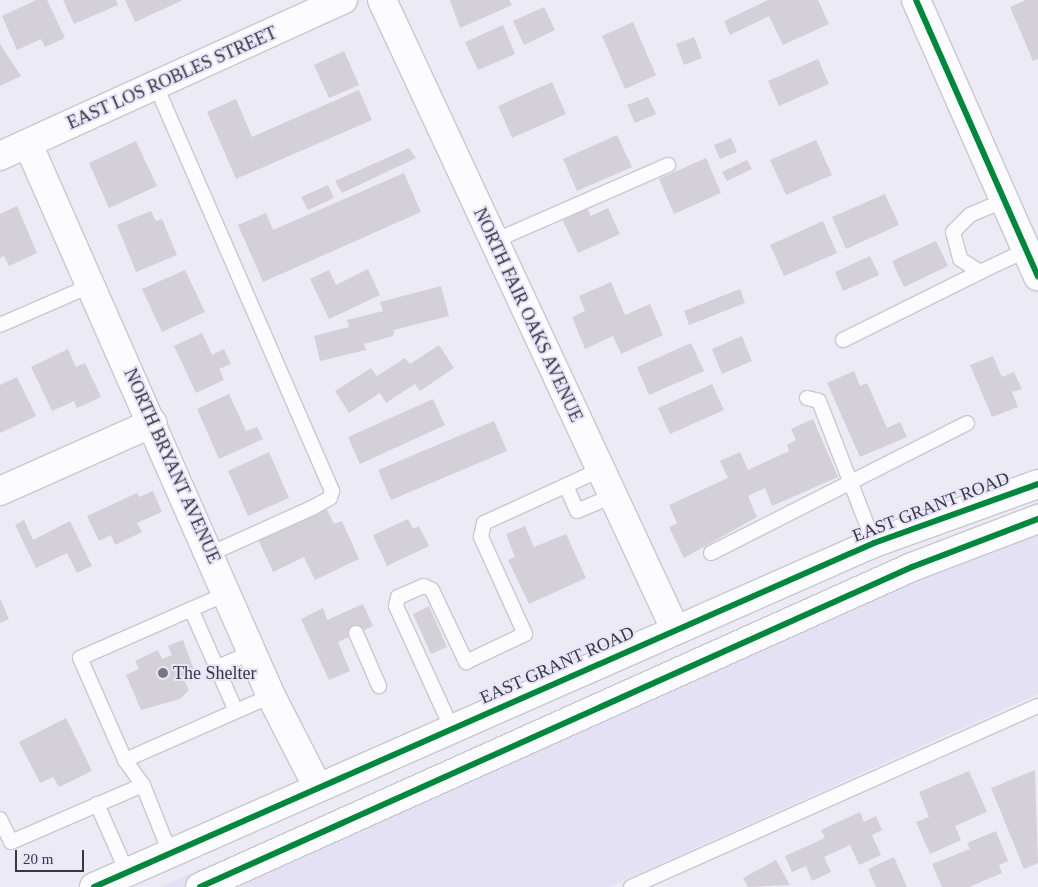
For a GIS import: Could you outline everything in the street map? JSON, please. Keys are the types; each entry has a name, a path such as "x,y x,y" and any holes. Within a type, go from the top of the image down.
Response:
{"street":[{"name":"EAST LOS ROBLES STREET","path":"0,156 344,0"},
{"name":"NORTH FAIR OAKS AVENUE","path":"382,0 675,629"},
{"path":"916,0 1038,276"},
{"name":"NORTH BRYANT AVENUE","path":"28,144 92,284 271,696 318,788"},
{"path":"0,491 153,423"},
{"name":"EAST GRANT ROAD","path":"94,887 675,629 874,543 1038,484"},
{"path":"200,887 912,567 1038,519"}],"lane":[{"path":"156,86 332,491 330,498 314,507 210,554"},
{"path":"494,241 668,165"},
{"path":"980,272 960,259 953,232 970,216 1006,200"},
{"path":"843,340 1027,250"},
{"path":"0,325 92,284"},
{"path":"807,398 819,400 874,543"},
{"path":"711,554 850,481 967,423"},
{"path":"452,729 396,606 398,597 424,586 432,590 466,662 525,634 481,537 484,523 600,470"},
{"path":"566,486 578,511 612,496"},
{"path":"170,853 143,785 125,760 80,658 226,594"},
{"path":"191,609 236,711"},
{"path":"356,633 379,686"},
{"path":"216,668 252,652"},
{"path":"125,760 271,696"},
{"path":"630,887 1038,706"},
{"path":"0,819 11,842 143,785"},
{"path":"97,804 127,872"}],"shaded area":[{"path":"1038,502 1038,694 609,887 160,887"}],"building":[{"path":"36,0 47,0 65,38 45,47 41,39 17,50 2,16"},
{"path":"63,0 116,0 118,5 74,24"},
{"path":"125,0 183,0 135,22"},
{"path":"450,0 509,0 512,5 460,28"},
{"path":"768,0 818,0 829,24 783,45 769,16 730,35 724,21"},
{"path":"1026,0 1038,0 1038,59 1033,61 1010,7"},
{"path":"544,7 555,30 524,45 513,21"},
{"path":"633,22 656,75 625,89 602,36"},
{"path":"503,25 515,54 478,70 465,42"},
{"path":"694,37 702,58 684,65 676,44"},
{"path":"0,44 21,76 0,86"},
{"path":"344,51 359,85 329,98 314,65"},
{"path":"818,59 829,84 779,106 768,81"},
{"path":"552,82 566,114 512,138 498,106"},
{"path":"359,90 372,120 236,179 207,112 236,99 252,137"},
{"path":"648,97 656,114 635,123 627,105"},
{"path":"617,135 632,167 577,191 563,159"},
{"path":"731,138 737,152 720,159 714,145"},
{"path":"816,140 832,175 786,195 770,160"},
{"path":"136,141 157,186 109,208 89,163"},
{"path":"409,148 416,158 342,193 335,181"},
{"path":"706,158 721,193 674,214 659,179"},
{"path":"747,160 752,169 727,181 722,172"},
{"path":"404,173 421,212 263,282 238,225 266,213 273,230"},
{"path":"328,185 334,198 308,210 301,197"},
{"path":"885,194 899,225 846,249 832,217"},
{"path":"17,206 37,253 9,266 4,256 0,258 0,214"},
{"path":"587,208 591,216 608,208 620,234 578,253 562,219"},
{"path":"151,211 156,221 162,219 177,255 136,272 117,225"},
{"path":"823,221 837,253 784,276 770,245"},
{"path":"936,241 948,266 904,287 892,261"},
{"path":"870,256 879,275 843,291 835,272"},
{"path":"368,269 380,295 329,319 310,279 329,270 336,285"},
{"path":"185,270 205,312 162,332 142,289"},
{"path":"611,282 625,315 650,304 663,335 621,354 613,336 585,349 572,317 585,311 579,296"},
{"path":"441,286 449,316 394,330 393,336 364,344 366,350 320,361 314,336 349,327 347,320 383,311 380,302"},
{"path":"740,289 745,303 689,325 684,311"},
{"path":"202,333 212,355 224,349 231,364 219,369 224,380 196,393 174,346"},
{"path":"742,336 752,361 722,374 712,349"},
{"path":"691,343 704,371 649,395 637,367"},
{"path":"439,345 454,368 420,391 415,384 386,403 380,393 349,413 335,391 371,368 377,376 405,358 410,364"},
{"path":"68,349 76,367 85,363 101,397 77,408 74,401 52,411 31,367"},
{"path":"993,356 1002,377 1014,372 1022,389 1012,392 1018,407 992,417 970,365"},
{"path":"854,371 860,386 867,383 887,428 900,422 907,437 860,457 827,383"},
{"path":"17,377 36,416 0,433 0,385"},
{"path":"712,384 724,410 670,434 658,408"},
{"path":"229,394 246,431 257,427 263,439 219,459 197,409"},
{"path":"433,399 445,425 360,464 348,437"},
{"path":"813,419 838,477 772,506 765,488 748,496 757,517 684,558 669,527 677,523 669,505 728,478 720,461 740,452 748,470 789,451 787,445 796,440 791,429"},
{"path":"494,421 507,451 391,500 378,470"},
{"path":"269,452 289,498 248,516 228,471"},
{"path":"153,491 162,512 137,523 142,532 115,545 111,535 99,541 87,516 137,493 139,497"},
{"path":"326,508 334,524 342,521 359,559 315,580 304,557 273,572 258,539"},
{"path":"408,519 413,529 419,526 429,546 387,566 373,535"},
{"path":"24,520 33,540 70,521 92,566 77,573 67,553 36,568 15,525"},
{"path":"525,526 534,547 566,534 586,578 529,604 508,560 515,557 506,534"},
{"path":"0,598 9,619 0,623"},
{"path":"363,604 373,626 338,642 350,671 329,680 301,619 323,608 327,620"},
{"path":"429,606 447,647 431,654 413,614"},
{"name":"The Shelter","path":"183,640 198,681 182,676 189,690 180,699 141,710 126,675 139,669 135,661 158,650 162,659 172,655 168,646"},
{"path":"66,718 92,771 59,787 53,777 40,783 19,742"},
{"path":"1035,770 1038,863 1024,869 991,788"},
{"path":"969,771 987,812 955,826 961,840 930,854 916,822 929,817 919,792"},
{"path":"860,812 864,822 876,816 882,830 872,835 881,855 859,865 850,845 824,857 831,872 812,881 806,866 792,872 785,856 825,838 821,830"},
{"path":"996,831 1008,861 999,865 1002,873 969,887 942,887 932,864 970,849 967,843"},
{"path":"894,857 907,887 876,887 868,869"},
{"path":"776,860 790,885 748,887 743,878"}],"cycle path":[{"path":"916,0 1038,276"},
{"path":"94,887 874,543 1038,484"},
{"path":"200,887 912,567 1038,519"}],"place":[{"name":"The Shelter","path":"163,673"}]}
